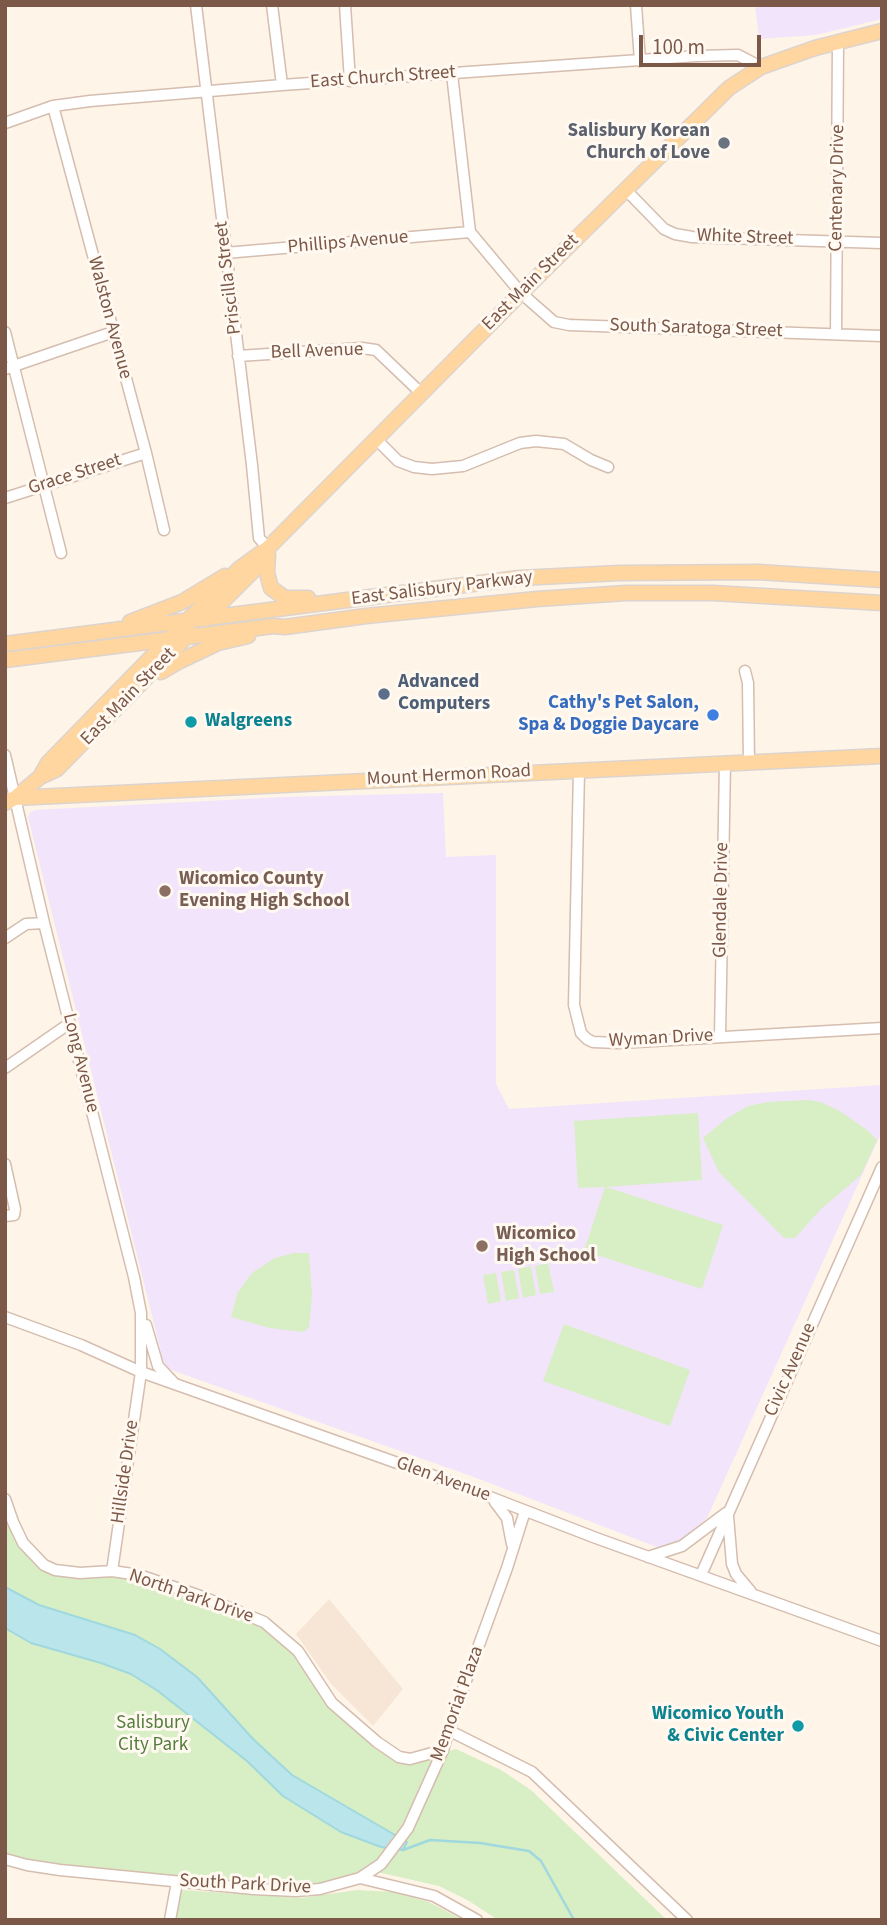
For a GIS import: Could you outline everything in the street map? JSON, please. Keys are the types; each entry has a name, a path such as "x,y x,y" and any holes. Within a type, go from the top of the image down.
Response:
{"main road":[{"name":"East Main Street","path":"9,800 40,776 57,769 239,569 268,548 729,88 761,67 815,48 882,31"},
{"name":"East Main Street","path":"204,619 263,561 268,548"},
{"path":"268,548 267,581 271,588 285,598 372,598"},
{"path":"108,630 183,602 239,569"},
{"name":"East Salisbury Parkway","path":"188,628 204,619 519,578 619,573 758,572 882,580"},
{"name":"East Salisbury Parkway","path":"5,644 108,630 285,626 447,607 626,593 726,594 879,604"},
{"path":"80,649 104,652 134,651 138,657 141,677 218,643 274,632 285,626"},
{"name":"East Main Street","path":"40,776 48,763 141,677 170,638 188,628"},
{"path":"5,660 170,638"},
{"name":"Mount Hermon Road","path":"9,800 882,756"},
{"path":"57,769 61,784 76,796"}],"street":[{"name":"Priscilla Street","path":"197,5 259,538 268,548"},
{"path":"272,5 282,85"},
{"path":"345,5 350,81"},
{"path":"636,5 640,61"},
{"name":"Centenary Drive","path":"836,334 838,42"},
{"name":"East Church Street","path":"5,123 53,106 282,85 738,55 761,67"},
{"path":"452,74 470,232"},
{"name":"Walston Avenue","path":"53,106 164,530"},
{"name":"White Street","path":"626,190 664,229 675,234 692,237 882,243"},
{"name":"Phillips Avenue","path":"225,253 470,232"},
{"name":"South Saratoga Street","path":"470,232 521,293 554,322 882,336"},
{"path":"5,332 10,368 61,553"},
{"path":"10,368 113,332"},
{"name":"Bell Avenue","path":"238,356 362,348 376,350 421,393"},
{"path":"375,439 398,461 424,468 463,466 520,443 536,441 564,444 608,467"},
{"name":"Grace Street","path":"5,498 146,453"},
{"path":"745,671 748,683 749,762"},
{"name":"Long Avenue","path":"5,755 9,800 44,923 134,1277 141,1313 141,1372"},
{"name":"Glendale Drive","path":"720,1036 725,763"},
{"name":"Wyman Drive","path":"579,770 574,1005 581,1033 593,1042 603,1043 882,1028"},
{"path":"5,939 26,924 44,923"},
{"path":"5,1068 70,1023"},
{"path":"5,1164 15,1209 14,1214 5,1216"},
{"name":"Civic Avenue","path":"701,1575 882,1167"},
{"path":"141,1313 158,1366 177,1384"},
{"name":"Glen Avenue","path":"5,1317 81,1345 141,1372 882,1641"},
{"name":"Hillside Drive","path":"112,1571 141,1372"},
{"path":"491,1497 507,1518 512,1551"},
{"name":"North Park Drive","path":"5,1499 23,1544 44,1565 55,1570 80,1573 112,1571 139,1574 264,1622 298,1651 332,1703 377,1742 399,1757 410,1759 443,1750"},
{"name":"Memorial Plaza","path":"360,1878 381,1864 408,1828 443,1750 525,1511"},
{"path":"648,1556 682,1546 728,1511"},
{"path":"728,1511 732,1564 736,1574 752,1594"},
{"path":"450,1731 532,1772 687,1920"},
{"name":"South Park Drive","path":"5,1859 60,1870 296,1891 332,1887 360,1878 434,1896 477,1920"},
{"path":"170,1920 177,1882"}],"shaded area":[{"path":"755,5 882,5 882,19 816,35 759,39"},
{"name":"Wicomico High School","path":"443,793 446,857 496,855 496,1084 509,1109 882,1085 882,1131 707,1518 684,1538 671,1544 657,1547 471,1476 174,1371 167,1367 163,1360 28,817 34,810 284,797"},
{"path":"329,1599 403,1689 373,1726 331,1684 296,1634"}],"green space":[{"path":"808,1100 838,1110 877,1140 861,1175 821,1209 795,1238 784,1238 719,1172 703,1138 726,1119 748,1106"},
{"path":"698,1113 702,1180 606,1187 723,1225 702,1289 584,1251 605,1187 578,1188 574,1121"},
{"path":"294,1253 309,1253 312,1295 309,1327 303,1332 270,1328 231,1317 238,1292 252,1273 275,1258"},
{"path":"548,1263 554,1292 540,1294 535,1266"},
{"path":"531,1266 536,1295 523,1298 518,1269"},
{"path":"514,1270 519,1298 506,1301 501,1272"},
{"path":"496,1273 501,1301 488,1304 483,1275"},
{"path":"564,1324 690,1370 670,1426 543,1381"},
{"name":"Salisbury City Park","path":"5,1519 15,1541 49,1574 117,1577 155,1585 253,1621 265,1628 293,1654 326,1703 399,1764 456,1749 501,1770 531,1790 667,1920 498,1920 439,1886 364,1869 339,1880 311,1886 278,1887 58,1865 5,1856"},
{"path":"181,1890 301,1898 357,1890 394,1892 429,1902 463,1920 174,1920"}],"water":[{"path":"5,1587 39,1605 135,1635 160,1649 197,1677 253,1739 292,1775 407,1842 403,1850 381,1847 341,1832 283,1796 247,1761 158,1691 131,1674 31,1643 5,1628"}],"waterway":[{"path":"403,1850 430,1840 480,1843 529,1851 541,1861 574,1920"}],"place":[{"name":"Salisbury Korean Church of Love","path":"724,143"},
{"name":"Advanced Computers","path":"384,694"},
{"name":"Cathy's Pet Salon, Spa & Doggie Daycare","path":"713,715"},
{"name":"Walgreens","path":"191,722"},
{"name":"Wicomico County Evening High School","path":"165,891"},
{"name":"Wicomico High School","path":"482,1246"},
{"name":"Wicomico Youth & Civic Center","path":"798,1726"}]}
